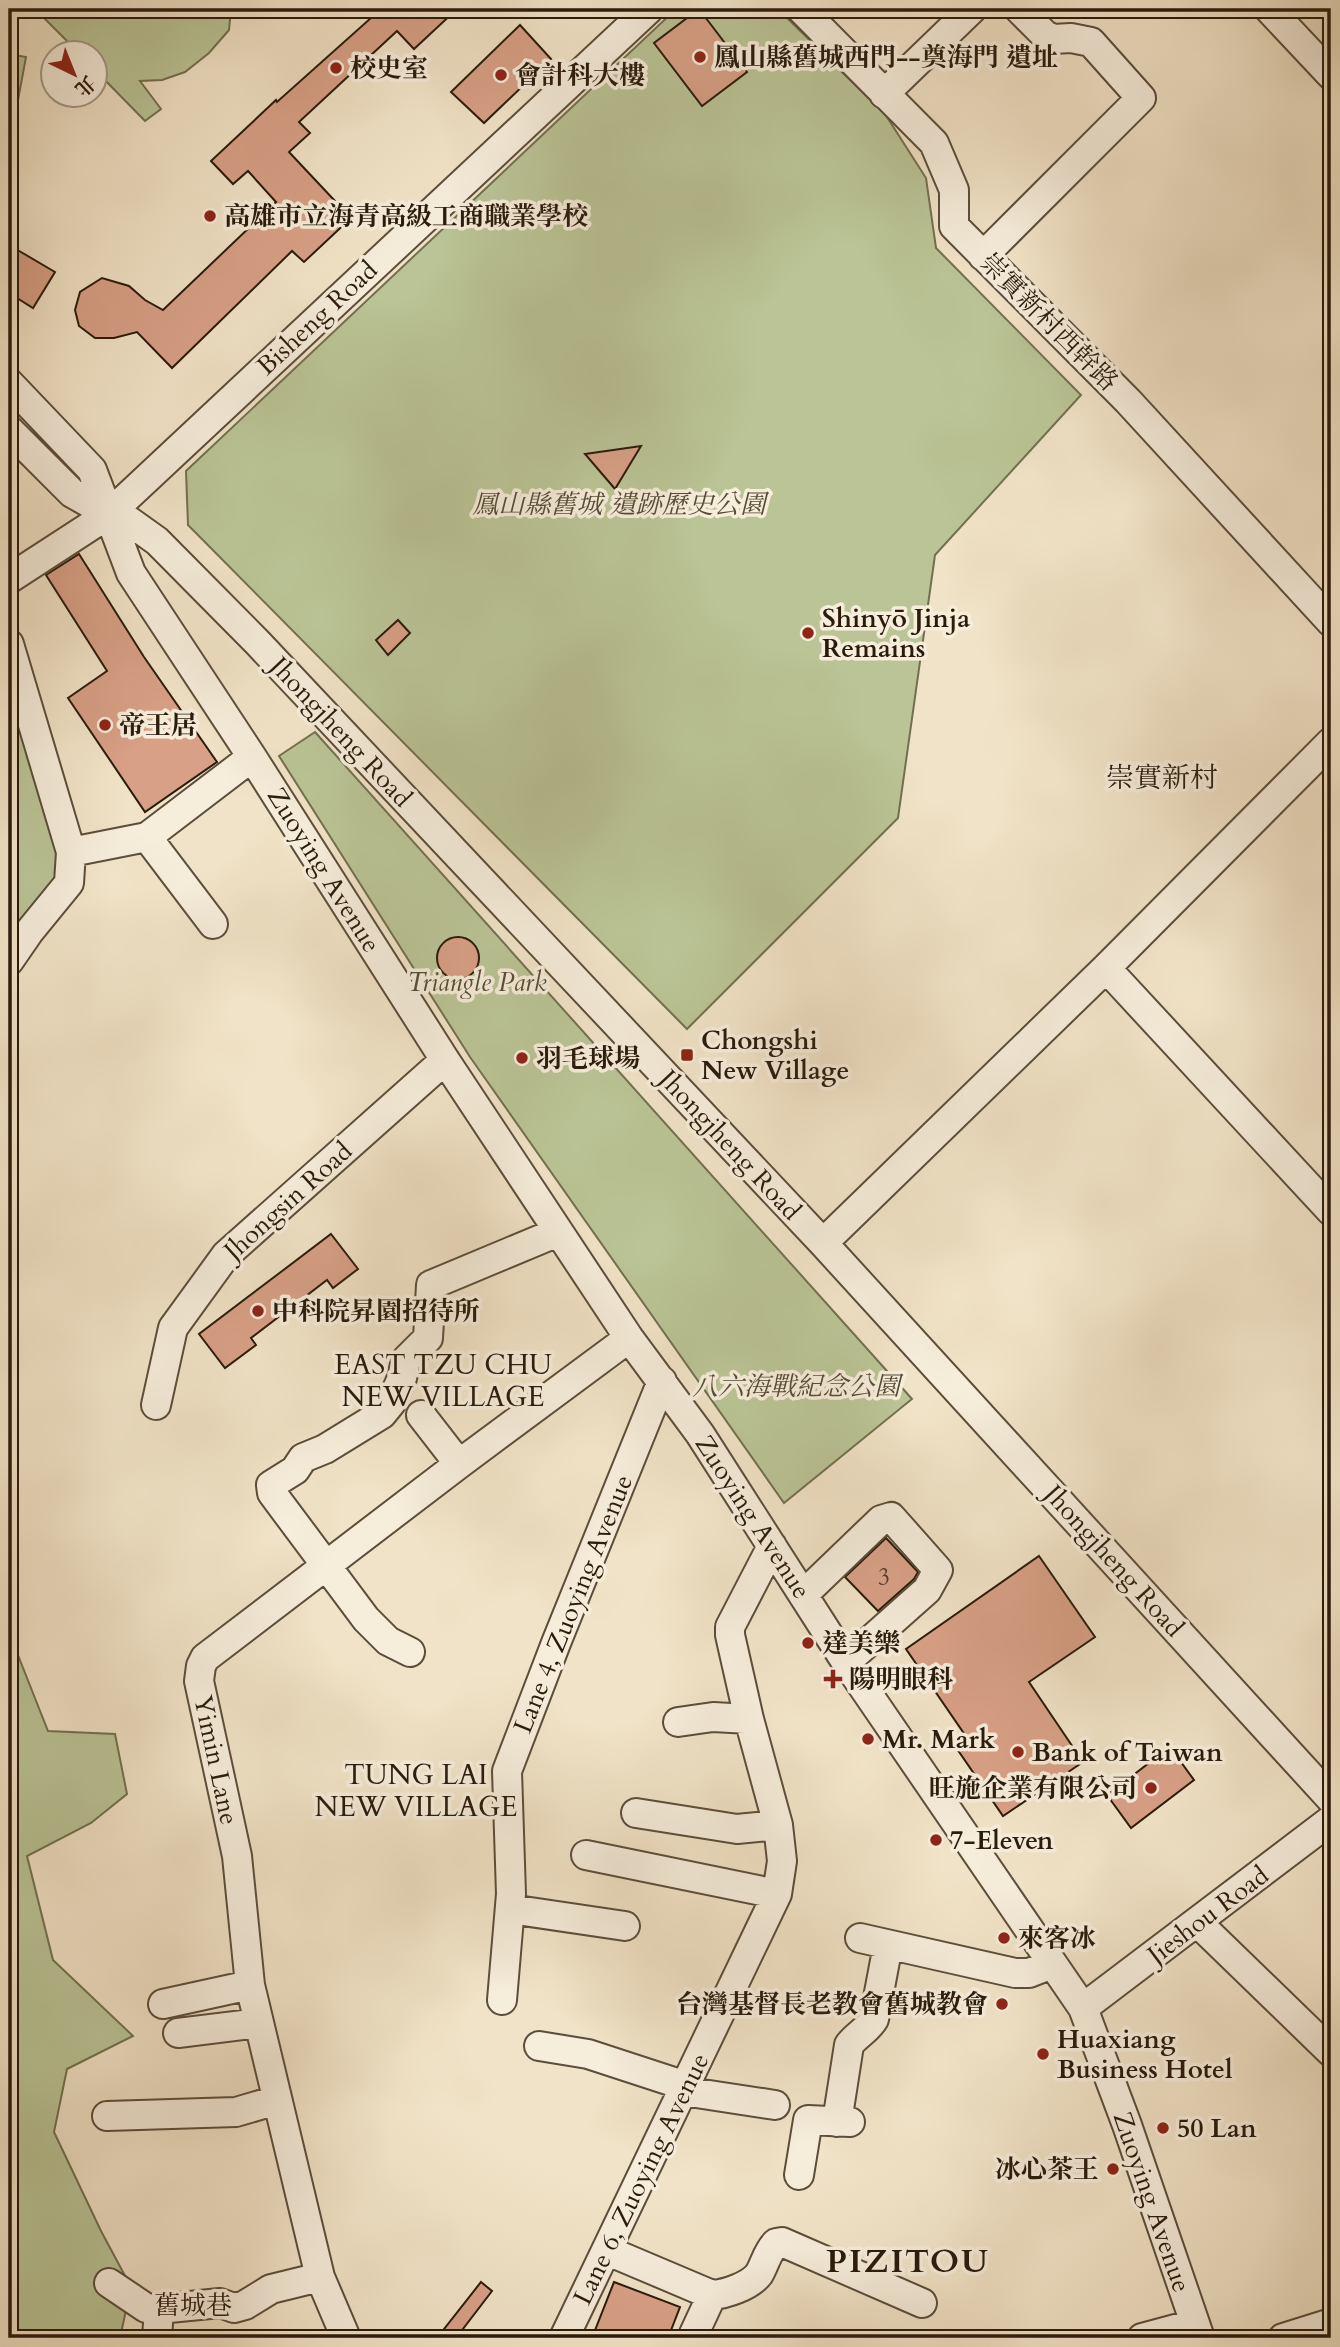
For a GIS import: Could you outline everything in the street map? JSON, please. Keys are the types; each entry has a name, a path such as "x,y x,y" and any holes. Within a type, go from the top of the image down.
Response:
{"street":[{"name":"Bisheng Road","path":"9,579 109,514 649,9"},
{"name":"崇實新村西幹路","path":"801,9 934,143 954,190 954,226 1128,401 1331,622"},
{"path":"884,94 972,9"},
{"path":"983,256 1141,98 1091,42 1071,38 1053,39 1045,35 1019,9"},
{"path":"1269,9 1331,75"},
{"name":"Zuoying Avenue","path":"9,383 18,413 92,470 131,573 558,1232 629,1338 700,1434 846,1662 1083,2008 1127,2125 1197,2331"},
{"path":"9,430 72,493 109,514"},
{"name":"Jhongjheng Road","path":"109,514 130,521 162,545 258,643 822,1243 1331,1799"},
{"path":"9,644 71,852 69,883 9,961"},
{"path":"822,1243 1106,968 1331,742"},
{"path":"71,852 147,837 252,757"},
{"path":"147,837 213,925"},
{"path":"1106,968 1331,1211"},
{"name":"Jhongsin Road","path":"156,1405 173,1328 226,1255 445,1060"},
{"path":"410,1652 388,1641 366,1619 272,1493 271,1485 295,1470 303,1458 353,1433 382,1414 391,1403 402,1378 405,1360 428,1338 431,1285 558,1232"},
{"name":"Yimin Lane","path":"346,2338 320,2277 250,1985 237,1856 199,1673 205,1658 629,1338"},
{"name":"Lane 4, Zuoying Avenue","path":"502,2000 510,1909 507,1771 662,1381"},
{"path":"421,1415 459,1464"},
{"path":"803,1595 881,1520 891,1517 938,1570 927,1590 846,1662"},
{"name":"Lane 6, Zuoying Avenue","path":"564,2338 777,1894 782,1861 778,1825 749,1718 730,1628 772,1546"},
{"path":"678,1722 713,1717 749,1718"},
{"path":"636,1813 737,1829 778,1825"},
{"name":"Jieshou Road","path":"1083,2008 1331,1820"},
{"path":"586,1855 777,1894"},
{"path":"510,1909 625,1926"},
{"path":"1198,1923 1331,2052"},
{"path":"860,1938 1015,1973 1028,1973 1052,1964"},
{"path":"799,2175 807,2120 844,2122 849,2045 870,2027 874,2019 888,1945"},
{"path":"163,2004 250,1985"},
{"path":"178,2034 259,2023"},
{"path":"539,2046 588,2054 685,2088 775,2105"},
{"path":"107,2116 236,2112 277,2100"},
{"path":"608,2251 712,2295 725,2294 757,2276 770,2249 776,2243 782,2242 922,2303"},
{"name":"舊城巷","path":"108,2283 146,2308 220,2303 234,2308 244,2305 271,2288 320,2277"},
{"path":"692,2338 712,2295"},
{"path":"157,2338 159,2309"},
{"path":"1283,2338 1331,2323"},
{"path":"1142,2338 1197,2331"}],"green space":[{"path":"35,9 231,9 229,30 209,53 185,72 162,80 140,81 161,109 145,121 108,83 108,38 64,38"},
{"name":"鳳山縣舊城 遺跡歷史公園","path":"676,9 778,9 885,114 926,178 936,248 1081,395 935,555 898,818 687,1029 188,525 186,471"},
{"path":"9,54 26,57 10,143 9,143"},
{"path":"9,644 71,852 9,961"},
{"name":"八六海戰紀念公園","path":"315,732 912,1399 784,1503 470,1057 279,756"},
{"path":"9,1618 12,1640 48,1731 115,1734 127,1794 91,1823 27,1856 53,1960 133,2036 67,2069 54,2132 131,2287 120,2338 9,2338"}],"building":[{"path":"381,9 457,9 414,49 397,31 299,122 310,133 289,152 351,218 304,262 292,251 172,368 137,332 114,338 95,338 79,326 75,310 80,292 102,278 129,286 145,300 163,310 276,202 248,171 233,184 211,161 276,100 277,102"},
{"name":"鳳山縣舊城西門--奠海門 遺址","path":"699,9 747,72 702,106 654,43"},
{"name":"會計科大樓","path":"520,25 551,59 484,123 451,92"},
{"path":"9,245 55,272 33,308 9,293"},
{"path":"641,446 615,489 585,454"},
{"path":"79,554 144,657 217,762 145,812 68,698 107,671 46,575"},
{"path":"398,620 410,633 388,655 376,640"},
{"path":"458,937 473,943 479,958 473,973 458,979 443,973 437,958 443,943"},
{"name":"中科院昇園招待所","path":"331,1234 358,1269 333,1288 327,1280 251,1338 256,1345 225,1368 199,1334"},
{"path":"886,1538 918,1572 914,1579 878,1611 845,1577"},
{"path":"1039,1556 1095,1637 1029,1682 1083,1762 1003,1816 953,1743 965,1735 906,1649"},
{"name":"旺施企業有限公司","path":"1170,1747 1194,1780 1131,1828 1107,1795"},
{"path":"481,2282 492,2291 456,2338 437,2338"},
{"path":"614,2282 680,2307 668,2338 592,2338"}],"place":[{"name":"鳳山縣舊城西門--奠海門 遺址","path":"700,57"},
{"name":"校史室","path":"336,68"},
{"name":"會計科大樓","path":"501,75"},
{"name":"高雄市立海青高級工商職業學校","path":"210,216"},
{"name":"Shinyō Jinja Remains","path":"808,633"},
{"name":"帝王居","path":"105,725"},
{"name":"Chongshi New Village","path":"687,1055"},
{"name":"羽毛球場","path":"522,1058"},
{"name":"中科院昇園招待所","path":"258,1311"},
{"name":"達美樂","path":"808,1643"},
{"name":"陽明眼科","path":"833,1679"},
{"name":"Mr. Mark","path":"868,1739"},
{"name":"Bank of Taiwan","path":"1018,1752"},
{"name":"旺施企業有限公司","path":"1151,1788"},
{"name":"7-Eleven","path":"936,1840"},
{"name":"來客冰","path":"1004,1938"},
{"name":"台灣基督長老教會舊城教會","path":"1002,2004"},
{"name":"Huaxiang Business Hotel","path":"1043,2054"},
{"name":"50 Lan","path":"1163,2128"},
{"name":"冰心茶王","path":"1113,2169"}],"district":[{"name":"崇實新村","path":"1162,778"},
{"name":"EAST TZU CHU NEW VILLAGE","path":"443,1381"},
{"name":"TUNG LAI NEW VILLAGE","path":"416,1791"},
{"name":"PIZITOU","path":"908,2261"}],"park label":[{"name":"Triangle Park","path":"477,982"}]}
